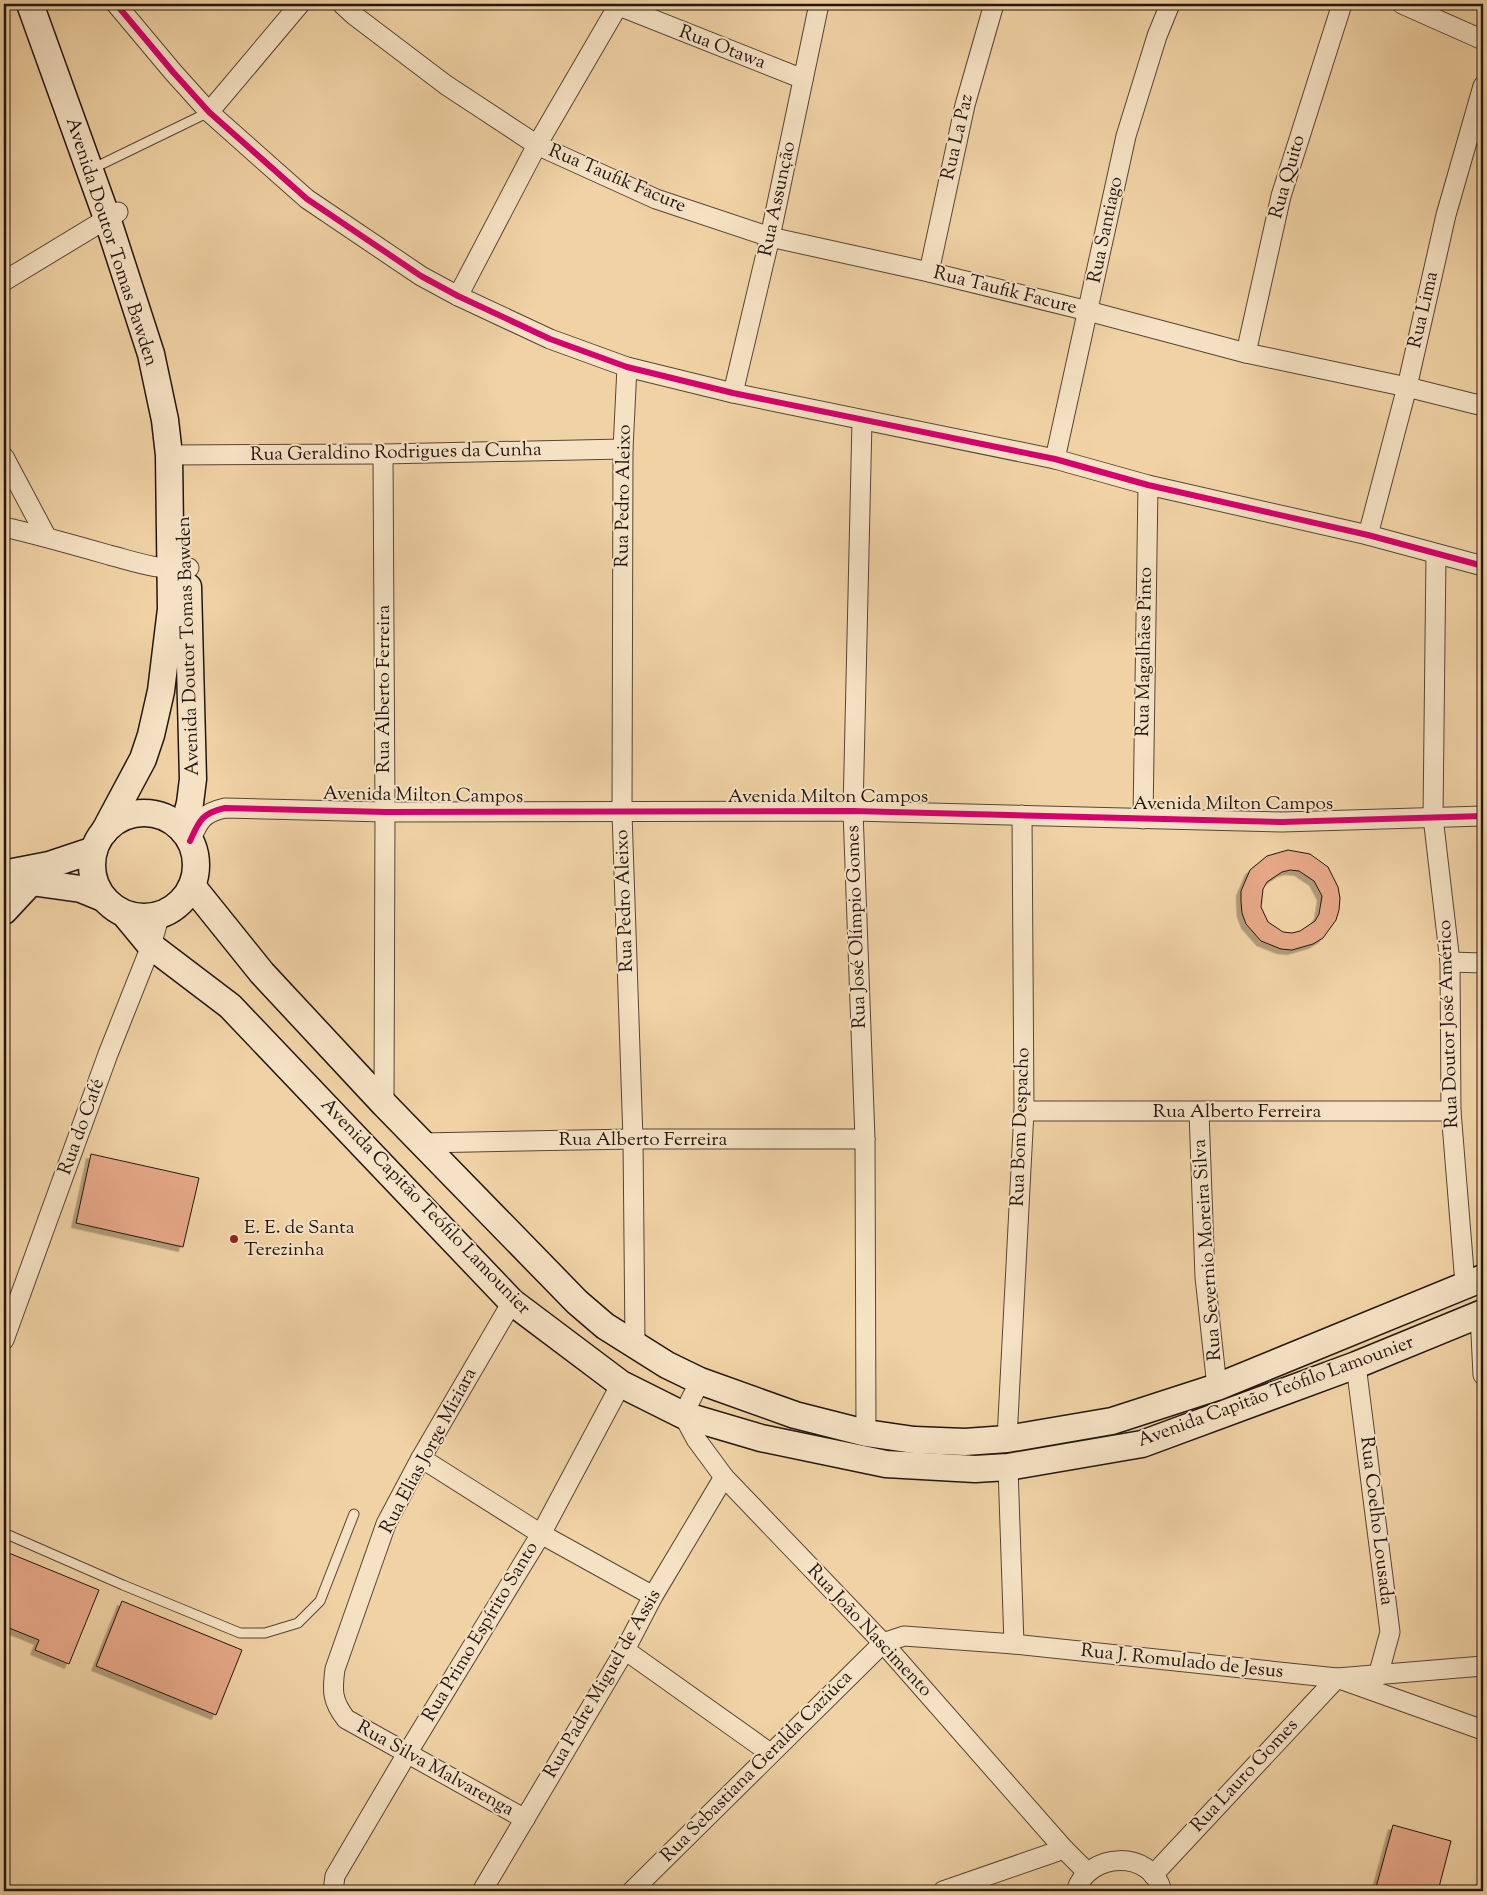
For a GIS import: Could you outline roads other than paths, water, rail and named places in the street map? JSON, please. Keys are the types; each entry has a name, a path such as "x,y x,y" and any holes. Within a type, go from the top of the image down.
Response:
{"main road":[{"name":"Avenida Doutor Tomas Bawden","path":"30,4 113,215"},
{"name":"Avenida Doutor Tomas Bawden","path":"43,4 102,164 113,215 151,354 165,420 176,456 180,569 188,626 193,779 186,836"},
{"name":"Avenida Doutor Tomas Bawden","path":"99,841 142,759 151,735 161,692 171,609 180,569"},
{"path":"4,875 49,865 99,841 117,820 134,814 152,814 169,820 186,836 194,852 196,864 192,886 175,908 146,917 127,917 103,898 95,884 92,867 99,841"},
{"path":"4,875 31,882 81,889 103,898"},
{"path":"4,911 31,882"},
{"name":"Avenida Capitão Teófilo Lamounier","path":"192,886 262,973 384,1104 577,1302 605,1326 667,1365 700,1381 795,1416 866,1433 914,1440 965,1442 1007,1439 1112,1421 1218,1387 1474,1281"},
{"name":"Avenida Capitão Teófilo Lamounier","path":"127,917 150,946 230,1006 512,1302 622,1384 683,1415 761,1438 886,1464 975,1469 1008,1467 1142,1444 1356,1365 1482,1314"}],"street":[{"path":"116,4 209,112 307,199 421,276 458,296 550,339 627,367 732,393 1054,459 1148,485 1368,535 1483,566"},
{"path":"209,112 300,4"},
{"name":"Rua Taufik Facure","path":"342,4 446,86 537,145 656,199 770,237 929,272 1088,311 1246,353 1407,387 1483,406"},
{"name":"Rua Assunção","path":"732,393 770,237 818,4"},
{"name":"Rua La Paz","path":"929,272 965,105 994,4"},
{"name":"Rua Santiago","path":"1054,459 1126,136 1156,36 1170,4"},
{"name":"Rua Quito","path":"1246,353 1281,196 1342,4"},
{"path":"1402,4 1483,40"},
{"path":"458,296 537,145 617,5"},
{"name":"Rua Otawa","path":"617,5 803,79"},
{"name":"Rua Lima","path":"1368,535 1407,387 1446,215 1483,86"},
{"path":"4,281 113,215"},
{"name":"Rua Pedro Aleixo","path":"627,367 623,449 622,813 633,1139 635,1344"},
{"name":"Rua José Olímpio Gomes","path":"862,421 853,811 865,1139 866,1433"},
{"name":"Rua Geraldino Rodrigues da Cunha","path":"176,456 623,449"},
{"name":"Rua Alberto Ferreira","path":"383,454 384,1104"},
{"path":"4,457 46,536"},
{"name":"Rua Magalhães Pinto","path":"1143,819 1148,485"},
{"path":"4,526 46,536 142,564 180,569"},
{"name":"Rua Doutor José Américo","path":"1436,554 1433,817 1450,962 1451,1111 1474,1281"},
{"name":"Avenida Milton Campos","path":"186,836 204,816 225,808 385,812 622,813 853,811 1282,822 1483,816"},
{"name":"Rua Bom Despacho","path":"1007,1439 1024,1111 1022,815"},
{"name":"Rua do Café","path":"4,1340 108,1054 150,946 160,914"},
{"path":"1450,962 1483,963"},
{"name":"Rua Alberto Ferreira","path":"1024,1111 1451,1111"},
{"name":"Rua Severnio Moreira Silva","path":"1199,1112 1206,1277 1218,1387"},
{"name":"Rua Alberto Ferreira","path":"422,1143 633,1139 865,1139"},
{"name":"Rua Elias Jorge Miziara","path":"346,1719 336,1706 333,1694 335,1669 386,1524 421,1458 512,1302"},
{"path":"1482,1314 1483,1375"},
{"name":"Rua Coelho Lousada","path":"1356,1365 1390,1632 1378,1676"},
{"path":"683,1415 700,1381"},
{"name":"Rua Primo Espírito Santo","path":"334,1884 408,1752 541,1534 622,1384"},
{"name":"Rua João Nascimento","path":"683,1415 700,1445 724,1477 882,1643 1064,1849 1088,1872"},
{"path":"421,1458 541,1534 653,1596"},
{"path":"1008,1467 1014,1644"},
{"name":"Rua Padre Miguel de Assis","path":"482,1891 625,1650 653,1596 724,1477"},
{"name":"Rua J. Romulado de Jesus","path":"882,1643 904,1636 1014,1644 1337,1678 1483,1666"},
{"name":"Rua Sebastiana Geralda Caziúca","path":"632,1891 882,1643"},
{"path":"625,1650 770,1753"},
{"path":"1337,1678 1483,1730"},
{"name":"Rua Lauro Gomes","path":"1152,1875 1337,1678"},
{"name":"Rua Silva Malvarenga","path":"346,1719 525,1819"},
{"path":"943,1891 1064,1849"},
{"path":"1076,1891 1078,1884 1088,1872 1100,1864 1113,1860 1128,1860 1141,1866 1152,1875 1162,1891"}],"lane":[{"path":"102,164 209,112"},
{"path":"4,1533 240,1633 265,1633 298,1623 320,1601 354,1514"}],"place":[{"name":"E. E. de Santa Terezinha","path":"234,1239"}]}
